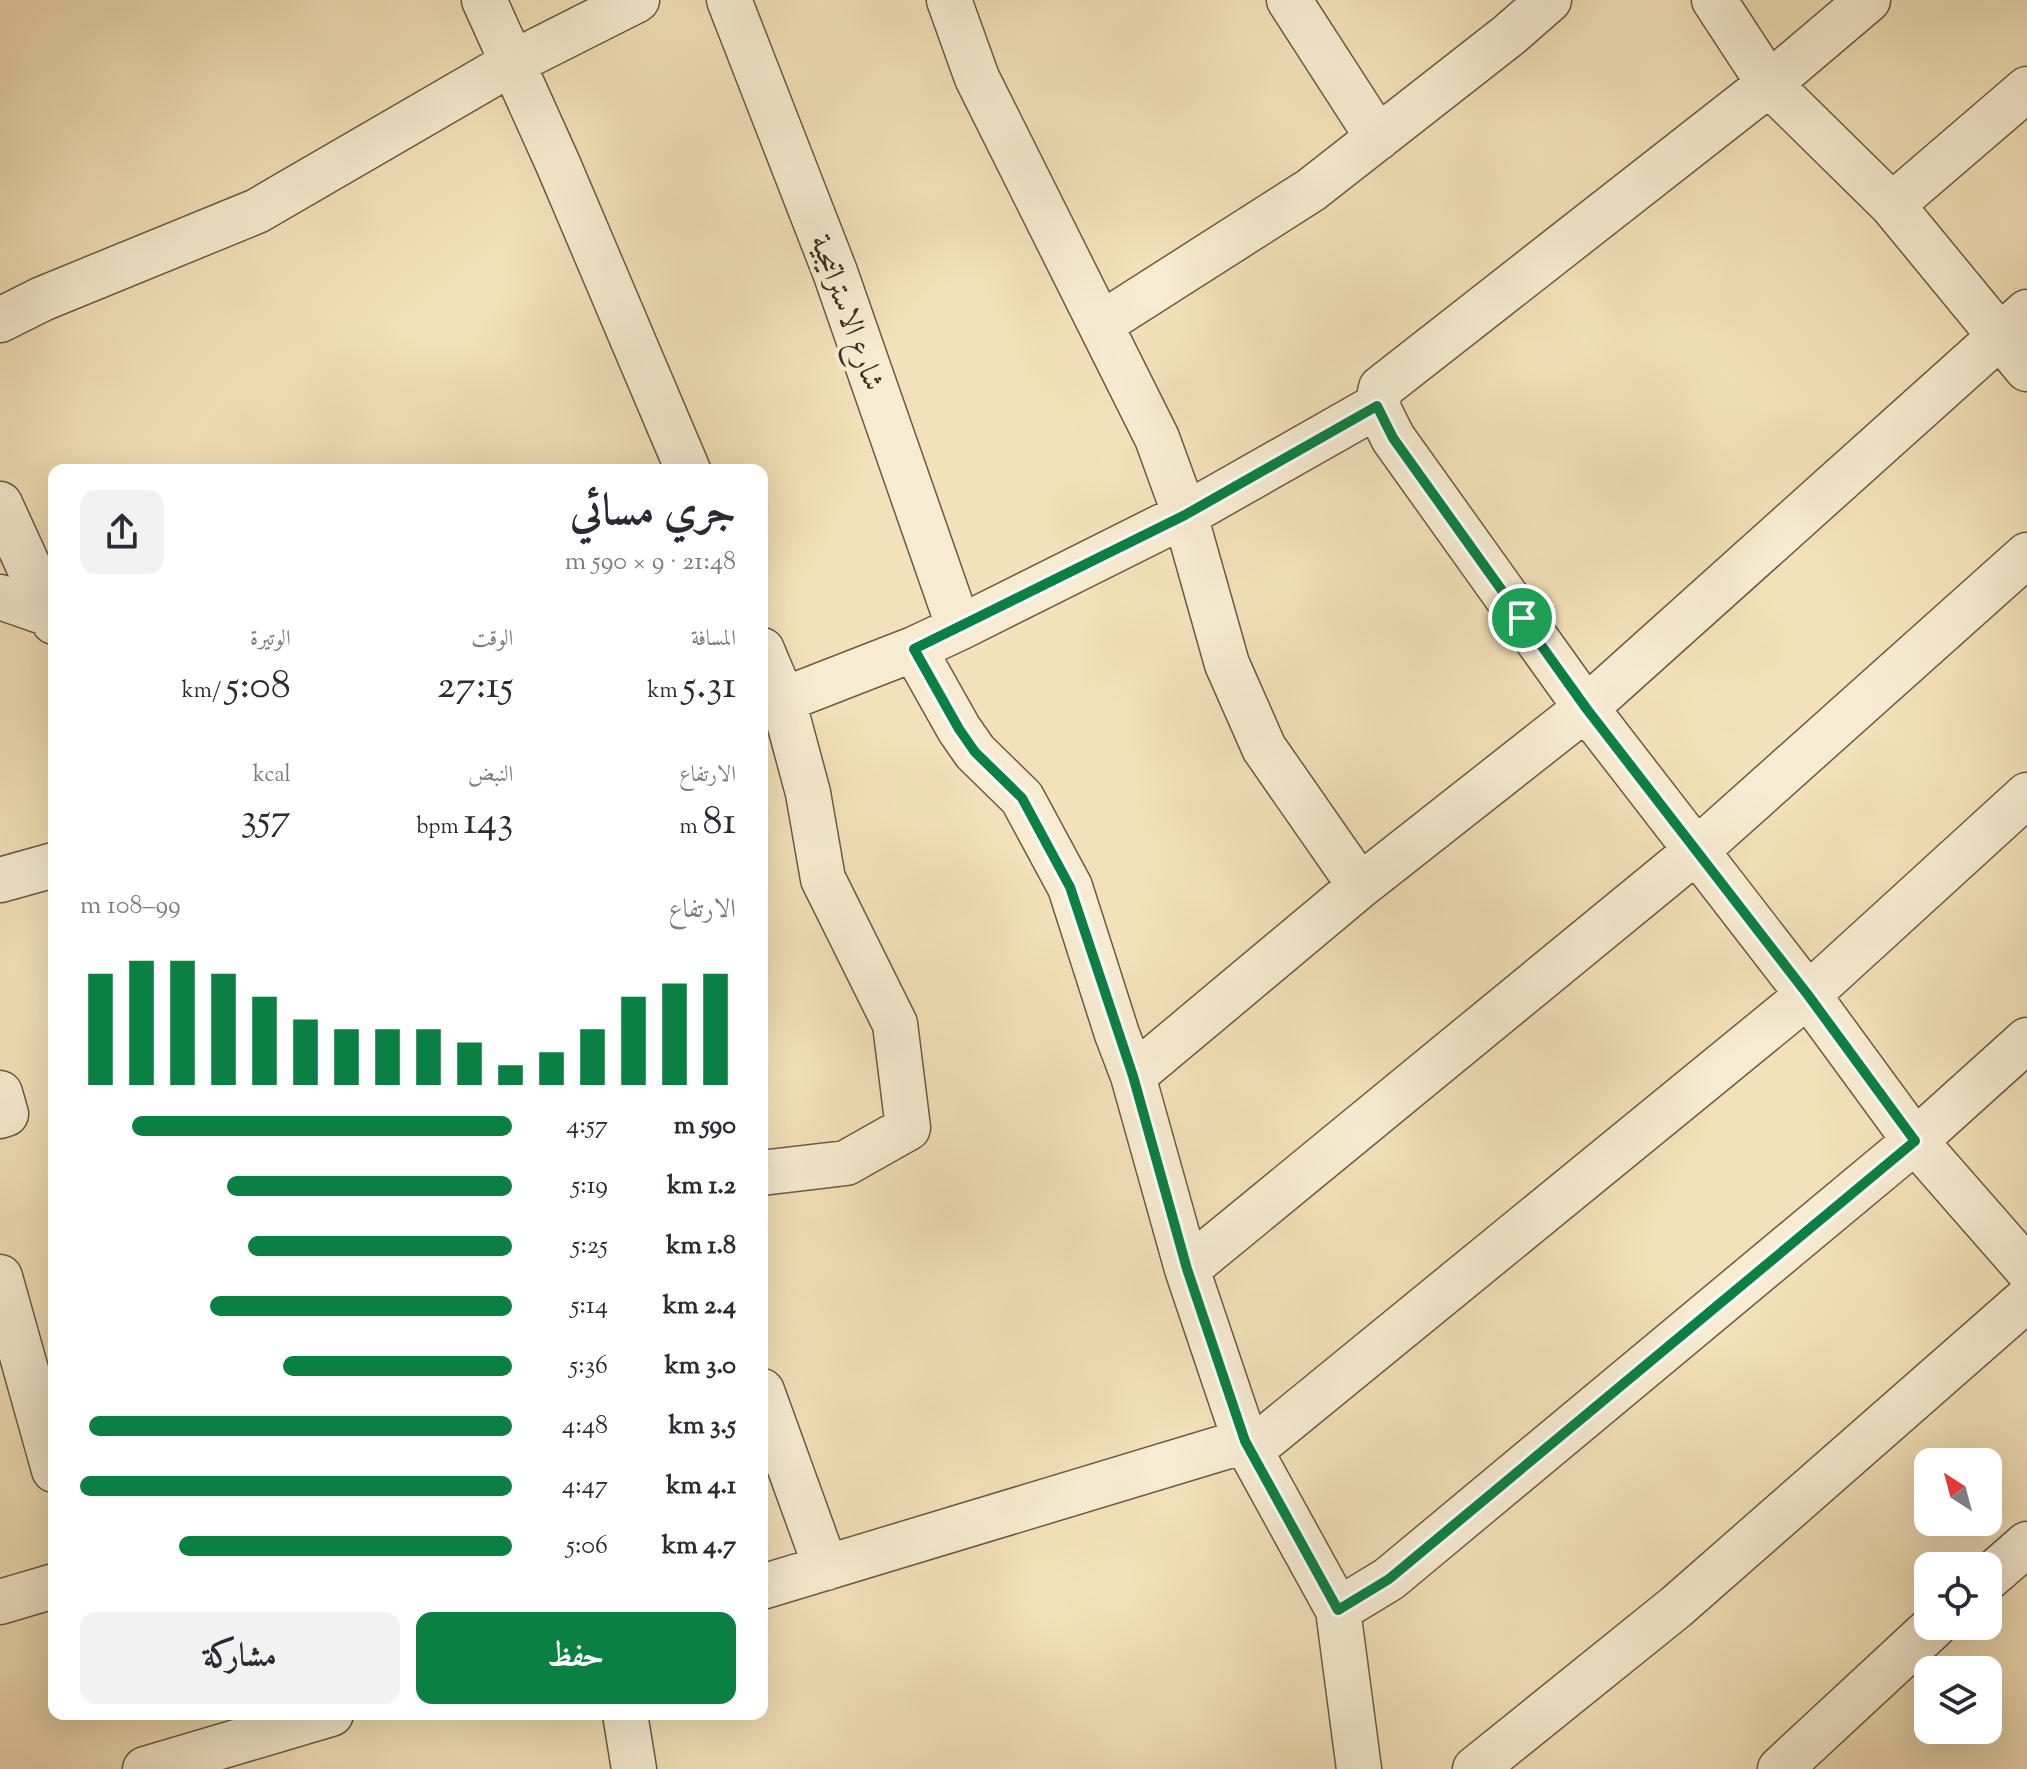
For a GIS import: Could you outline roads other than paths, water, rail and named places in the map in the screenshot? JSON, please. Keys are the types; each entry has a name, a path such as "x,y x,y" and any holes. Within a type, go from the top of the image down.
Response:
{"street":[{"path":"484,0 558,164 685,464"},
{"path":"0,320 42,299 257,211 512,63 637,0"},
{"name":"شارع الاستراتيجية","path":"729,0 835,272 959,628"},
{"path":"949,0 977,78 1157,438 1185,515 1227,664 1264,748 1360,886"},
{"path":"1289,0 1378,138"},
{"path":"1101,324 1311,190 1549,0"},
{"path":"1714,0 1769,84 2014,324 2027,369"},
{"path":"1868,0 1769,84 1381,388 1377,406 1393,438 1586,708 1808,995 1915,1141 2027,1269"},
{"path":"1892,205 2027,89"},
{"path":"1133,1076 1360,886 1586,708 2014,324"},
{"path":"772,701 914,649 959,628 1185,515 1377,406"},
{"path":"0,504 48,607"},
{"path":"1187,1269 1696,851 2027,555"},
{"path":"0,597 48,616"},
{"path":"914,649 975,752 1022,798 1070,887 1133,1076 1187,1269 1245,1441 1338,1610 1359,1769"},
{"path":"768,681 772,701 808,793 823,879 895,1024 908,1128 846,1163 768,1172"},
{"path":"768,1585 1245,1441 1266,1438 1808,995 2027,795"},
{"path":"0,880 48,867"},
{"path":"1338,1610 1389,1579 1915,1141 2027,1040"},
{"path":"0,1093 6,1114 0,1116"},
{"path":"0,1277 48,1448"},
{"path":"1475,1769 1676,1607 2027,1299"},
{"path":"768,1408 826,1568"},
{"path":"2002,1566 2027,1544"},
{"path":"0,1602 48,1588"},
{"path":"1780,1769 1919,1640"},
{"path":"145,1769 311,1720"},
{"path":"626,1720 634,1769"}]}
